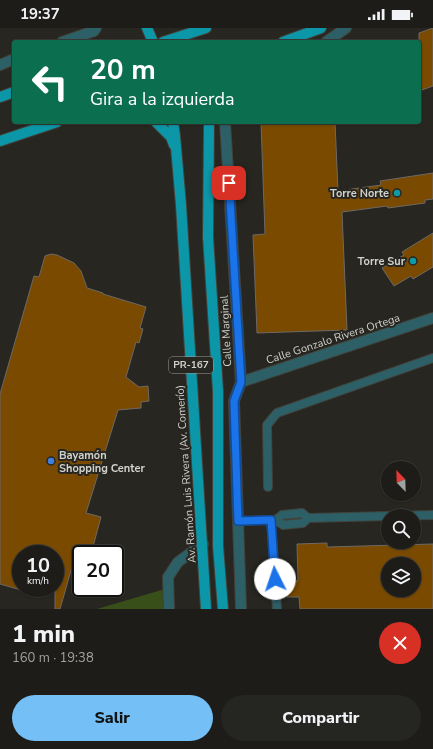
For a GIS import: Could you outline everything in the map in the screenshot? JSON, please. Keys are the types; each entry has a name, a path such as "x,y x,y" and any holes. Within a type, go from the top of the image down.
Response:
{"main road":[{"path":"146,28 152,40"},
{"path":"170,40 206,28"},
{"path":"288,40 321,28"},
{"path":"0,97 12,93"},
{"path":"0,141 51,124"},
{"path":"158,124 170,138 176,149"},
{"name":"Av. Ramón Luis Rivera (Av. Comerío)","path":"173,124 203,544 206,609"},
{"name":"PR-167","path":"209,124 208,237 218,391 218,546 223,609"}],"street":[{"path":"67,40 96,28"},
{"path":"329,40 346,28"},
{"path":"0,65 12,61"},
{"name":"Calle Marginal","path":"225,124 241,382 234,401 241,609"},
{"name":"Calle Gonzalo Rivera Ortega","path":"241,382 433,318"},
{"path":"169,609 168,577 178,562 203,544"}],"lane":[{"path":"268,487 267,425 277,414 433,358"},
{"path":"421,515 433,515"},
{"path":"238,521 273,520 283,525 303,523 308,518 381,516"},
{"path":"273,520 277,609"}],"green space":[{"path":"165,589 165,609 97,609"}],"building":[{"path":"433,28 433,86 421,90 421,40 419,40 419,33"},
{"path":"261,124 335,124 338,191 381,185 380,181 433,173 433,199 425,200 425,203 342,212 347,330 257,333 253,235 265,234"},
{"name":"Torre Sur","path":"433,233 433,267 413,279 411,276 394,286 382,268 404,255 402,252"},
{"name":"Bayamón Shopping Center","path":"51,254 57,255 74,263 81,271 87,288 146,307 140,328 143,329 139,343 136,342 126,377 139,387 148,386 149,401 141,402 141,408 118,410 86,513 101,517 93,545 72,545 72,567 64,595 64,545 12,545 12,587 0,584 0,394 34,276 39,277 45,256"},
{"path":"327,543 327,547 381,545 381,549 421,549 421,544 433,544 433,609 300,609 299,597 287,597 287,581 298,581 297,544"},
{"name":"Bayamón Shopping Center","path":"55,597 63,597 60,609 55,609"}],"place":[{"name":"Torre Norte","path":"397,193"},
{"name":"Torre Sur","path":"413,261"},
{"name":"Bayamón Shopping Center","path":"51,461"}],"route":[{"path":"229,183 241,382 234,401 238,521 271,520 275,579"}]}
